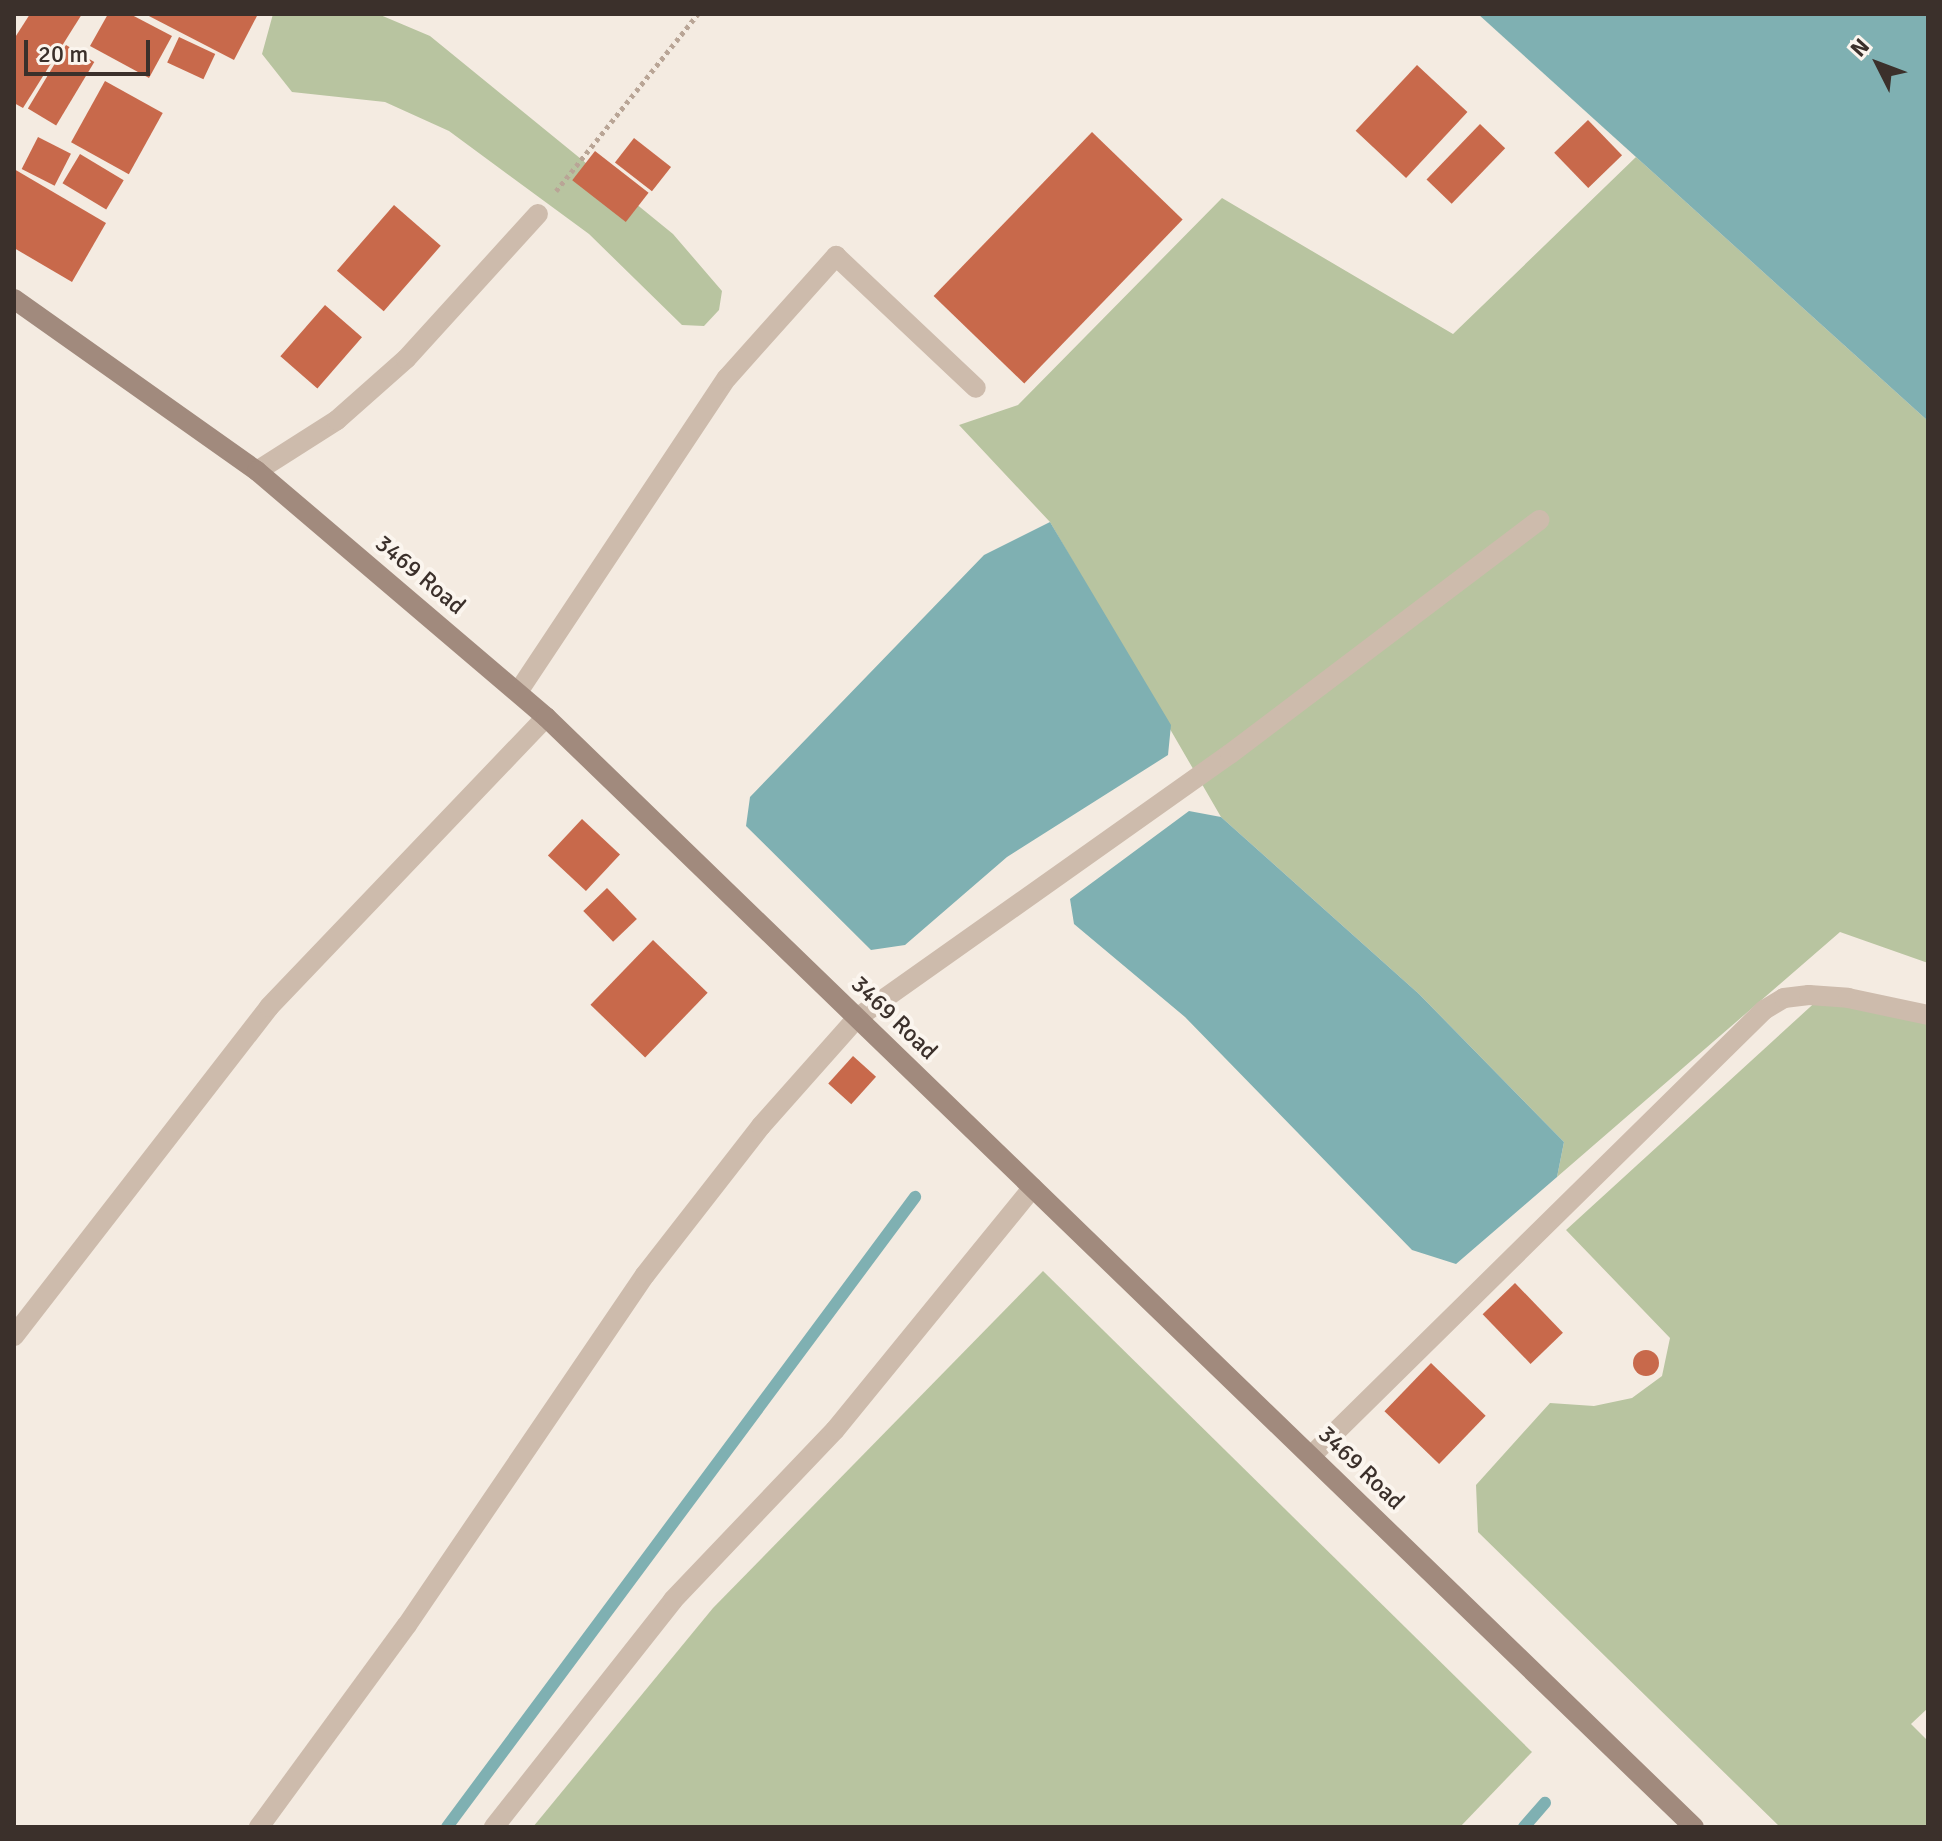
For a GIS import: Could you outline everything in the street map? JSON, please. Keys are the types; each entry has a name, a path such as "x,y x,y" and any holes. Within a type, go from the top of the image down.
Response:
{"street":[{"path":"257,471 337,420 406,359 538,214"},
{"path":"518,692 727,378 836,256 976,388"},
{"name":"3469 Road","path":"14,299 257,471 546,717 1694,1827"},
{"path":"259,1827 407,1625 645,1275 761,1126 857,1018 1230,754 1539,520"},
{"path":"14,1336 269,1007 546,717"},
{"path":"1311,1456 1764,1010 1784,998 1809,995 1848,998 1928,1015"},
{"path":"494,1827 673,1600 835,1430 1033,1187"}],"path":[{"path":"538,214 698,14"}],"green space":[{"path":"273,14 378,14 430,36 673,234 722,291 719,310 704,326 682,325 589,234 449,131 385,102 292,92 262,54"},
{"path":"1636,157 1928,421 1928,963 1840,932 1557,1177 1564,1142 1419,994 1221,817 1050,522 959,425 1018,405 1222,198 1453,334"},
{"path":"1821,997 1928,1006 1928,1708 1911,1724 1928,1741 1928,1827 1780,1827 1478,1532 1476,1485 1550,1403 1594,1406 1632,1398 1662,1376 1670,1338 1566,1230"},
{"path":"1043,1271 1532,1752 1460,1827 533,1827 713,1608"}],"water":[{"path":"1478,14 1928,14 1928,421 1636,157"},
{"path":"1050,522 1171,725 1168,755 1007,857 905,945 871,950 746,826 750,797 984,555"},
{"path":"1189,811 1221,817 1419,994 1564,1142 1557,1177 1456,1264 1412,1250 1185,1017 1074,924 1070,899"}],"building":[{"path":"30,14 82,14 23,108 14,103 14,39"},
{"path":"108,14 130,14 172,36 149,78 90,46"},
{"path":"145,14 258,14 234,60"},
{"path":"179,37 215,54 203,79 167,62"},
{"path":"66,45 94,62 56,125 28,108"},
{"path":"1417,65 1467,112 1406,178 1356,131"},
{"path":"105,81 163,113 129,174 71,142"},
{"path":"1588,120 1622,155 1588,188 1554,153"},
{"path":"1480,124 1505,148 1452,204 1427,179"},
{"path":"1092,132 1183,220 1024,384 934,296"},
{"path":"38,137 71,154 55,186 22,169"},
{"path":"634,138 671,167 652,191 615,162"},
{"path":"595,151 649,193 626,222 572,180"},
{"path":"80,154 124,180 106,209 62,183"},
{"path":"14,169 106,223 72,282 14,248"},
{"path":"394,205 441,246 384,311 337,271"},
{"path":"325,305 362,337 317,388 280,356"},
{"path":"582,819 620,854 586,891 548,856"},
{"path":"607,888 637,919 613,942 583,911"},
{"path":"653,940 708,993 645,1058 590,1005"},
{"path":"853,1056 876,1077 851,1104 828,1083"},
{"path":"1515,1283 1563,1333 1531,1364 1483,1314"},
{"path":"1646,1350 1655,1354 1659,1363 1655,1372 1646,1376 1637,1372 1633,1363 1637,1354"},
{"path":"1431,1363 1486,1416 1439,1464 1384,1411"}],"waterway":[{"path":"447,1827 915,1197"},
{"path":"1524,1827 1545,1803"}]}
